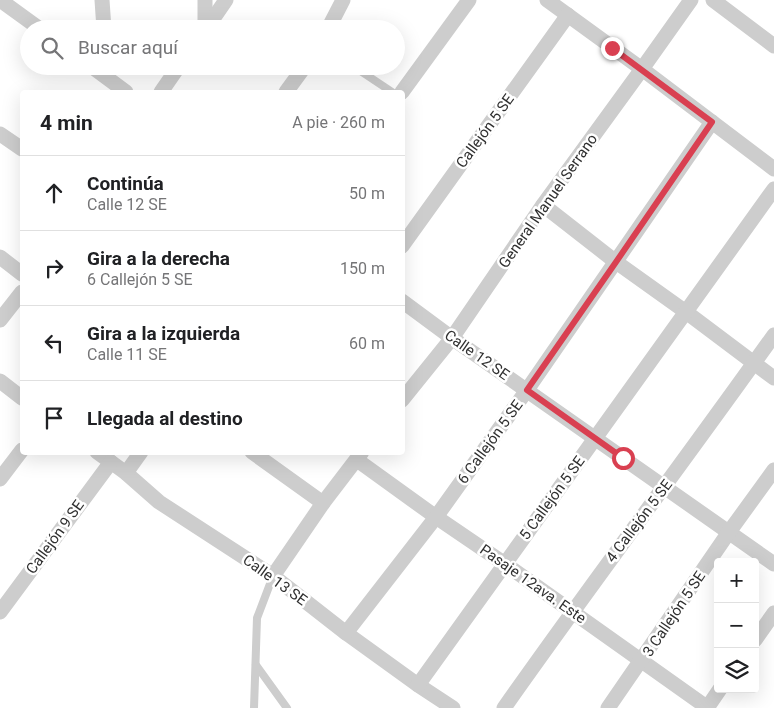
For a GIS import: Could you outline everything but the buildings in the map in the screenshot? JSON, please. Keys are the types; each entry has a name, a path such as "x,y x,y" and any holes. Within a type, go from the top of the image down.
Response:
{"street":[{"path":"0,0 28,20"},
{"path":"102,0 103,20"},
{"path":"205,0 206,20"},
{"path":"212,20 226,0"},
{"path":"333,20 343,0"},
{"path":"403,90 468,0"},
{"path":"547,0 774,169"},
{"name":"General Manuel Serrano","path":"405,396 452,338 543,205 691,0"},
{"path":"713,0 774,46"},
{"name":"Callejón 5 SE","path":"405,242 568,16"},
{"path":"110,75 124,90"},
{"path":"162,90 173,75"},
{"path":"287,90 298,75"},
{"name":"6 Callejón 5 SE","path":"346,633 436,516 527,390 712,122"},
{"path":"0,134 20,148"},
{"name":"5 Callejón 5 SE","path":"418,685 774,190"},
{"path":"543,205 616,262 774,378"},
{"path":"0,257 20,272"},
{"path":"0,320 20,295"},
{"name":"Calle 12 SE","path":"405,303 774,564"},
{"name":"4 Callejón 5 SE","path":"504,708 774,335"},
{"path":"0,381 20,396"},
{"path":"0,479 20,453"},
{"name":"Calle 13 SE","path":"102,455 159,502 272,576 346,633 452,708"},
{"path":"126,473 139,455"},
{"path":"256,455 323,503"},
{"path":"272,576 323,503 360,456"},
{"name":"Pasaje 12ava. Este","path":"360,456 436,516 707,708"},
{"name":"Callejón 9 SE","path":"0,612 111,462"},
{"name":"3 Callejón 5 SE","path":"608,708 774,470"},
{"path":"759,634 774,613"},
{"path":"707,708 717,693"}],"lane":[{"path":"366,75 389,90"},
{"path":"254,708 257,618 272,576"},
{"path":"256,666 287,708"}],"route":[{"path":"612,48 712,122 527,390 623,458"}]}
